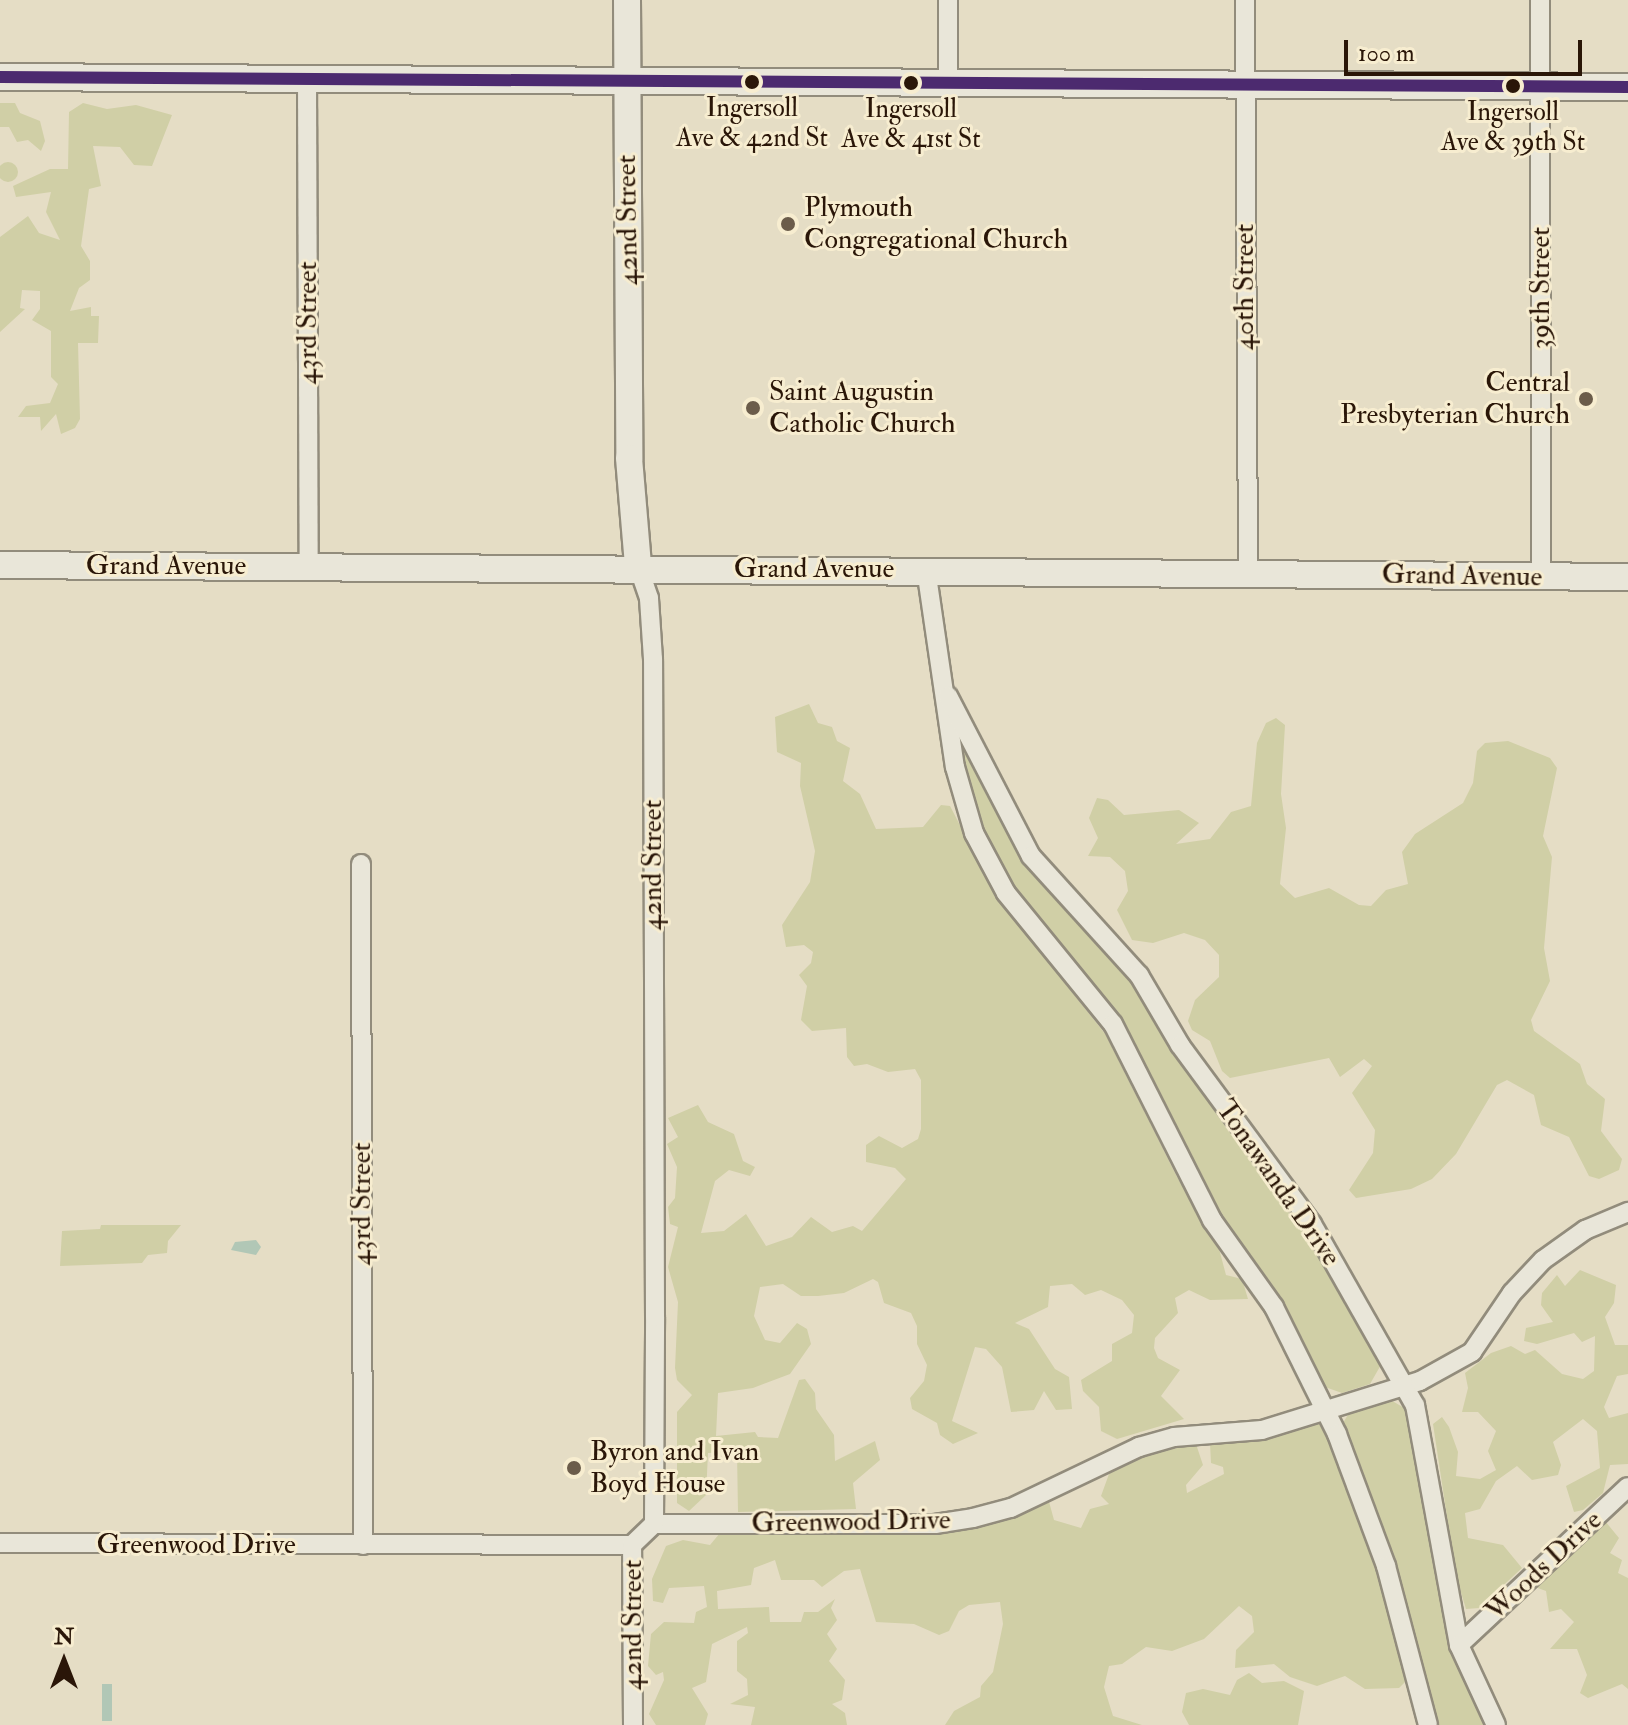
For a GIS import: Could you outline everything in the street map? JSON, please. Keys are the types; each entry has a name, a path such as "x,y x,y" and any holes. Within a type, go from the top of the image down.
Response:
{"main road":[{"name":"42nd Street","path":"627,0 629,458 638,566"},
{"path":"0,77 1628,87"},
{"name":"Grand Avenue","path":"0,565 638,566 1628,577"}],"street":[{"path":"948,0 948,82"},
{"name":"40th Street","path":"1245,0 1248,573"},
{"name":"39th Street","path":"1540,0 1541,577"},
{"name":"43rd Street","path":"307,80 309,566"},
{"name":"42nd Street","path":"633,1725 632,1545 654,1524 653,659 649,598 638,566"},
{"name":"Tonawanda Drive","path":"926,569 962,801 988,864 1113,1024 1212,1220 1274,1307 1325,1409 1386,1566 1428,1725"},
{"name":"Tonawanda Drive","path":"947,695 1031,856 1139,975 1180,1045 1312,1224 1403,1386 1418,1418 1459,1645 1496,1725"},
{"name":"43rd Street","path":"361,864 363,1545"},
{"name":"Greenwood Drive","path":"654,1524 961,1520 1011,1508 1139,1447 1174,1437 1262,1430 1403,1386 1440,1373 1472,1352 1512,1293 1543,1260 1585,1230 1628,1212"},
{"name":"Woods Drive","path":"1459,1645 1628,1487"},
{"name":"Greenwood Drive","path":"0,1543 632,1545"}],"green space":[{"path":"0,103 15,103 20,113 40,121 45,141 41,151 28,140 17,142 9,127 0,127"},
{"path":"83,103 107,109 136,105 172,115 152,166 134,165 120,147 93,146 101,186 89,189 81,246 90,261 90,280 79,288 70,311 91,307 91,316 99,316 98,343 78,343 80,419 75,428 61,434 56,414 41,431 40,417 18,417 26,406 50,403 58,384 51,377 51,331 32,320 40,309 40,291 22,290 20,308 25,309 0,332 0,237 28,216 39,233 60,240 46,212 51,192 16,197 13,186 50,169 68,169 69,112"},
{"path":"8,162 15,165 18,172 15,179 8,182 1,179 -2,172 1,165"},
{"path":"809,704 818,723 832,727 837,741 850,748 843,781 860,794 876,829 923,827 941,805 950,806 999,900 1106,1035 1177,1177 1218,1245 1226,1275 1242,1279 1248,1299 1210,1300 1189,1290 1175,1298 1178,1313 1155,1338 1154,1348 1158,1358 1180,1370 1161,1396 1184,1419 1117,1439 1101,1431 1099,1407 1083,1391 1081,1380 1112,1361 1112,1344 1132,1333 1134,1315 1122,1300 1101,1290 1085,1295 1072,1284 1050,1286 1048,1307 1015,1323 1029,1329 1055,1369 1069,1377 1072,1409 1056,1410 1044,1391 1034,1410 1011,1412 1002,1367 986,1349 975,1347 952,1421 978,1433 953,1444 940,1435 937,1423 912,1409 910,1398 924,1381 927,1365 917,1344 917,1326 911,1313 884,1303 878,1282 873,1279 844,1293 818,1296 801,1296 783,1284 760,1287 754,1316 765,1340 780,1343 797,1323 807,1329 811,1344 790,1374 753,1388 718,1393 716,1436 755,1432 758,1437 778,1438 799,1380 805,1379 815,1393 816,1409 834,1435 835,1461 875,1441 880,1460 853,1483 856,1509 738,1512 737,1452 708,1453 706,1495 689,1511 677,1503 677,1412 692,1395 677,1380 675,1368 678,1302 668,1267 678,1227 670,1224 668,1207 675,1198 677,1167 667,1144 678,1137 668,1118 698,1105 708,1122 734,1134 743,1161 755,1167 750,1176 729,1170 715,1181 701,1233 724,1231 746,1214 766,1246 792,1237 811,1217 832,1232 853,1226 862,1231 906,1179 895,1168 866,1162 866,1145 879,1136 902,1148 918,1139 921,1129 921,1080 915,1069 888,1072 867,1064 854,1066 847,1057 846,1028 812,1031 801,1020 807,986 799,975 811,963 813,952 804,945 786,947 782,925 810,882 815,851 800,786 801,763 777,752 775,717"},
{"path":"1276,718 1285,725 1281,794 1286,828 1280,884 1295,898 1329,888 1359,905 1371,906 1386,890 1408,884 1402,852 1415,834 1463,803 1473,783 1477,751 1485,743 1508,741 1550,758 1557,768 1543,836 1552,857 1544,948 1550,981 1531,1020 1534,1031 1580,1064 1587,1084 1605,1099 1601,1131 1622,1159 1619,1170 1599,1179 1589,1176 1569,1137 1541,1125 1534,1095 1507,1080 1497,1085 1456,1154 1432,1179 1411,1189 1356,1198 1349,1190 1373,1153 1375,1130 1352,1093 1372,1066 1364,1059 1340,1077 1329,1058 1230,1078 1222,1071 1210,1041 1192,1030 1188,1021 1195,1000 1219,977 1219,955 1205,940 1184,933 1153,943 1132,940 1117,910 1128,891 1125,871 1110,857 1088,856 1098,838 1089,818 1097,798 1108,800 1124,815 1179,810 1199,823 1176,844 1210,839 1231,812 1251,806 1257,743 1266,723"},
{"path":"955,723 1020,852 1048,889 1134,978 1326,1259 1382,1363 1370,1384 1342,1393 1325,1387 1281,1303 1210,1204 1125,1035 1002,874 974,815"},
{"path":"101,1225 181,1225 168,1241 167,1253 148,1255 142,1263 60,1266 62,1231 100,1229"},
{"path":"1580,1270 1616,1285 1614,1303 1605,1317 1615,1345 1628,1345 1628,1374 1617,1376 1604,1407 1609,1418 1628,1413 1628,1464 1610,1465 1603,1493 1583,1510 1574,1512 1566,1486 1600,1468 1597,1431 1583,1419 1553,1442 1561,1465 1558,1475 1532,1480 1517,1466 1496,1481 1480,1509 1465,1513 1468,1538 1503,1545 1522,1568 1479,1608 1466,1609 1456,1576 1433,1424 1442,1417 1449,1427 1458,1452 1456,1476 1480,1479 1496,1470 1488,1451 1496,1431 1478,1412 1462,1412 1468,1388 1465,1373 1491,1353 1511,1346 1525,1354 1535,1350 1562,1374 1583,1379 1594,1371 1595,1336 1582,1342 1574,1333 1537,1344 1524,1341 1526,1328 1553,1322 1541,1305 1542,1293 1557,1275 1565,1286"},
{"path":"1389,1399 1406,1409 1410,1417 1447,1630 1486,1725 1433,1725 1341,1426 1351,1410"},
{"path":"1315,1422 1324,1425 1372,1546 1408,1679 1399,1688 1365,1689 1345,1676 1317,1686 1290,1677 1274,1664 1235,1668 1236,1650 1254,1632 1252,1616 1239,1606 1204,1639 1172,1651 1146,1647 1122,1664 1109,1666 1104,1687 1113,1716 1142,1725 945,1725 954,1711 980,1697 981,1686 993,1672 1003,1624 1000,1602 969,1605 959,1611 949,1631 939,1635 914,1624 876,1622 860,1569 844,1571 822,1587 814,1580 781,1580 775,1560 754,1568 751,1585 717,1591 718,1609 769,1607 770,1622 801,1622 804,1612 818,1612 835,1599 831,1608 837,1620 827,1634 837,1649 829,1661 845,1680 842,1700 832,1704 845,1713 847,1725 751,1725 755,1707 730,1704 748,1695 747,1679 737,1671 737,1641 748,1633 747,1627 712,1644 706,1682 692,1688 708,1714 705,1725 656,1725 649,1714 664,1680 663,1672 656,1675 648,1666 651,1634 664,1622 694,1623 696,1612 707,1607 704,1586 669,1588 663,1603 653,1601 652,1579 666,1546 683,1540 710,1545 720,1533 935,1531 1048,1498 1054,1520 1081,1528 1090,1509 1109,1504 1101,1496 1109,1474 1131,1458 1196,1444 1203,1465 1186,1485 1187,1493 1224,1474 1223,1467 1211,1463 1210,1443 1256,1439"},
{"path":"1605,1521 1619,1538 1610,1553 1622,1560 1618,1573 1628,1578 1628,1689 1622,1684 1588,1698 1580,1693 1587,1675 1577,1649 1550,1649 1574,1622 1561,1609 1549,1612 1546,1591 1535,1587"},
{"path":"1249,1673 1262,1683 1284,1681 1304,1691 1298,1725 1189,1725 1182,1712 1186,1693 1203,1689 1230,1695 1237,1680"}],"shaded area":[{"path":"256,1240 261,1247 256,1255 231,1250 235,1242"},
{"path":"102,1684 112,1684 112,1721 102,1721"}],"transit line":[{"path":"0,77 1628,87"}],"place":[{"name":"Ingersoll Ave & 42nd St","path":"752,82"},
{"name":"Ingersoll Ave & 41st St","path":"911,83"},
{"name":"Ingersoll Ave & 39th St","path":"1513,86"},
{"name":"Plymouth Congregational Church","path":"788,224"},
{"name":"Central Presbyterian Church","path":"1586,399"},
{"name":"Saint Augustin Catholic Church","path":"753,408"},
{"name":"Byron and Ivan Boyd House","path":"574,1468"}]}
